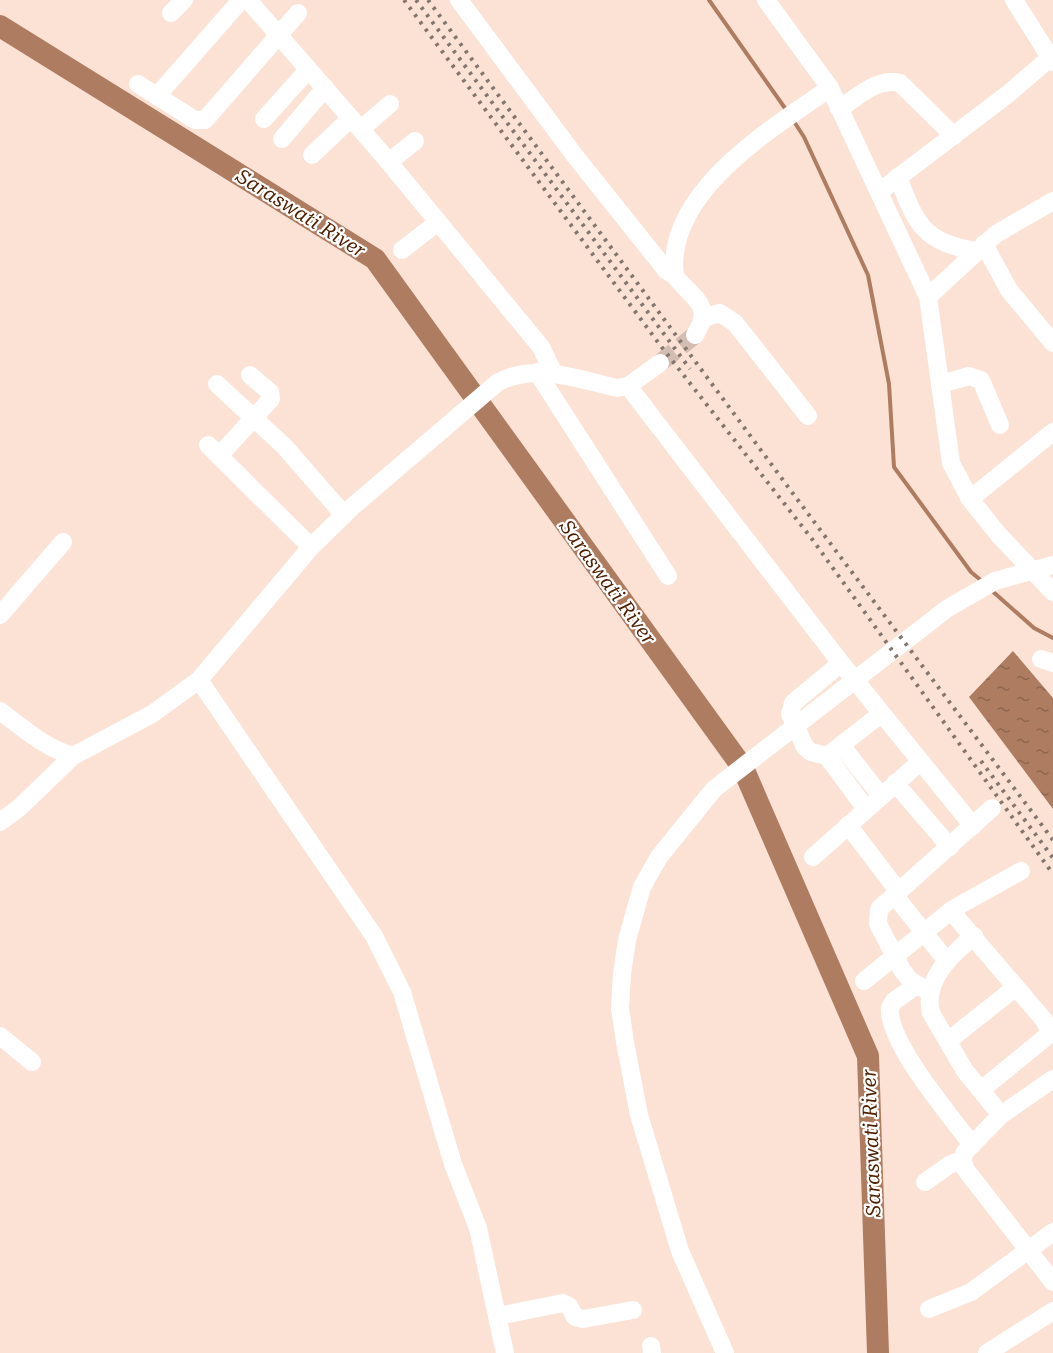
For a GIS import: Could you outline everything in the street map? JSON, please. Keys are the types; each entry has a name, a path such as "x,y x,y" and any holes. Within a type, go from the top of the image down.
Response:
{"street":[{"path":"171,13 184,0"},
{"path":"157,96 241,0"},
{"path":"248,0 389,162 541,347 546,373 668,576"},
{"path":"459,0 575,156 666,270 675,276 701,305 704,311 699,326 720,313 735,323 808,416"},
{"path":"766,0 830,88 928,297 951,463 970,499 998,534 1053,592"},
{"path":"879,192 1051,60 1014,0"},
{"path":"138,84 195,120 205,120 298,13"},
{"path":"264,119 308,70"},
{"path":"839,109 879,82 890,80 900,83 954,136"},
{"path":"282,139 325,88"},
{"path":"675,276 675,243 680,228 717,176 759,139 830,88"},
{"path":"312,155 356,124 390,104"},
{"path":"389,162 415,141"},
{"path":"898,177 910,210 920,228 944,244 980,247"},
{"path":"928,297 996,234 1053,201"},
{"path":"402,250 438,222"},
{"path":"980,247 1009,290 1053,343"},
{"path":"0,822 20,808 74,756 153,714 199,680 311,547 472,402 497,383 509,376 546,373 617,388 628,387 660,363"},
{"path":"250,375 272,395 254,417 214,451 311,547"},
{"path":"941,384 969,376 981,380 1000,425"},
{"path":"217,384 285,447 344,515"},
{"path":"628,387 881,714 973,826"},
{"path":"970,499 1053,432"},
{"path":"0,615 63,542"},
{"path":"724,1353 680,1251 639,1115 625,1042 620,1008 622,974 629,932 642,887 665,849 714,789 948,608 995,581 1053,565"},
{"path":"841,663 793,703 790,709 797,732 805,747 811,752 834,751 881,714"},
{"path":"199,680 374,936 402,992 453,1164 478,1228 506,1353"},
{"path":"0,711 39,740 59,752 74,756"},
{"path":"834,751 881,796"},
{"path":"834,751 866,809"},
{"path":"813,857 920,762"},
{"path":"896,783 950,847"},
{"path":"992,808 879,909 876,915 878,924 910,980 923,988 931,1013 948,1041 1001,1115"},
{"path":"848,825 923,933 946,960"},
{"path":"864,981 951,911 1021,871"},
{"path":"951,911 1044,1020 1049,1029 1046,1037 981,1090"},
{"path":"974,936 946,960 923,988 894,1001 890,1008 894,1032 967,1152 966,1170 1053,1282"},
{"path":"948,1041 1016,987"},
{"path":"0,1036 32,1062"},
{"path":"925,1182 967,1152 1001,1115 1053,1079"},
{"path":"928,1310 971,1292 1053,1232"},
{"path":"498,1316 563,1303 569,1305 575,1317 583,1319 633,1310"},
{"path":"987,1353 1053,1311"}],"water":[{"path":"1013,651 1053,698 1053,809 969,697"}],"waterway":[{"path":"709,0 787,111"},
{"name":"Saraswati River","path":"0,26 375,259 743,768 868,1056 878,1353"},
{"path":"793,120 804,137 868,275 889,384 894,467 971,572 983,582"},
{"path":"990,589 1034,628 1053,638"}],"tunnel":[{"path":"660,363 695,335"}],"railway":[{"path":"404,0 660,345 812,539 1053,874"},
{"path":"416,0 690,369"},
{"path":"428,0 797,499 1053,840"},
{"path":"981,761 1053,858"}]}
